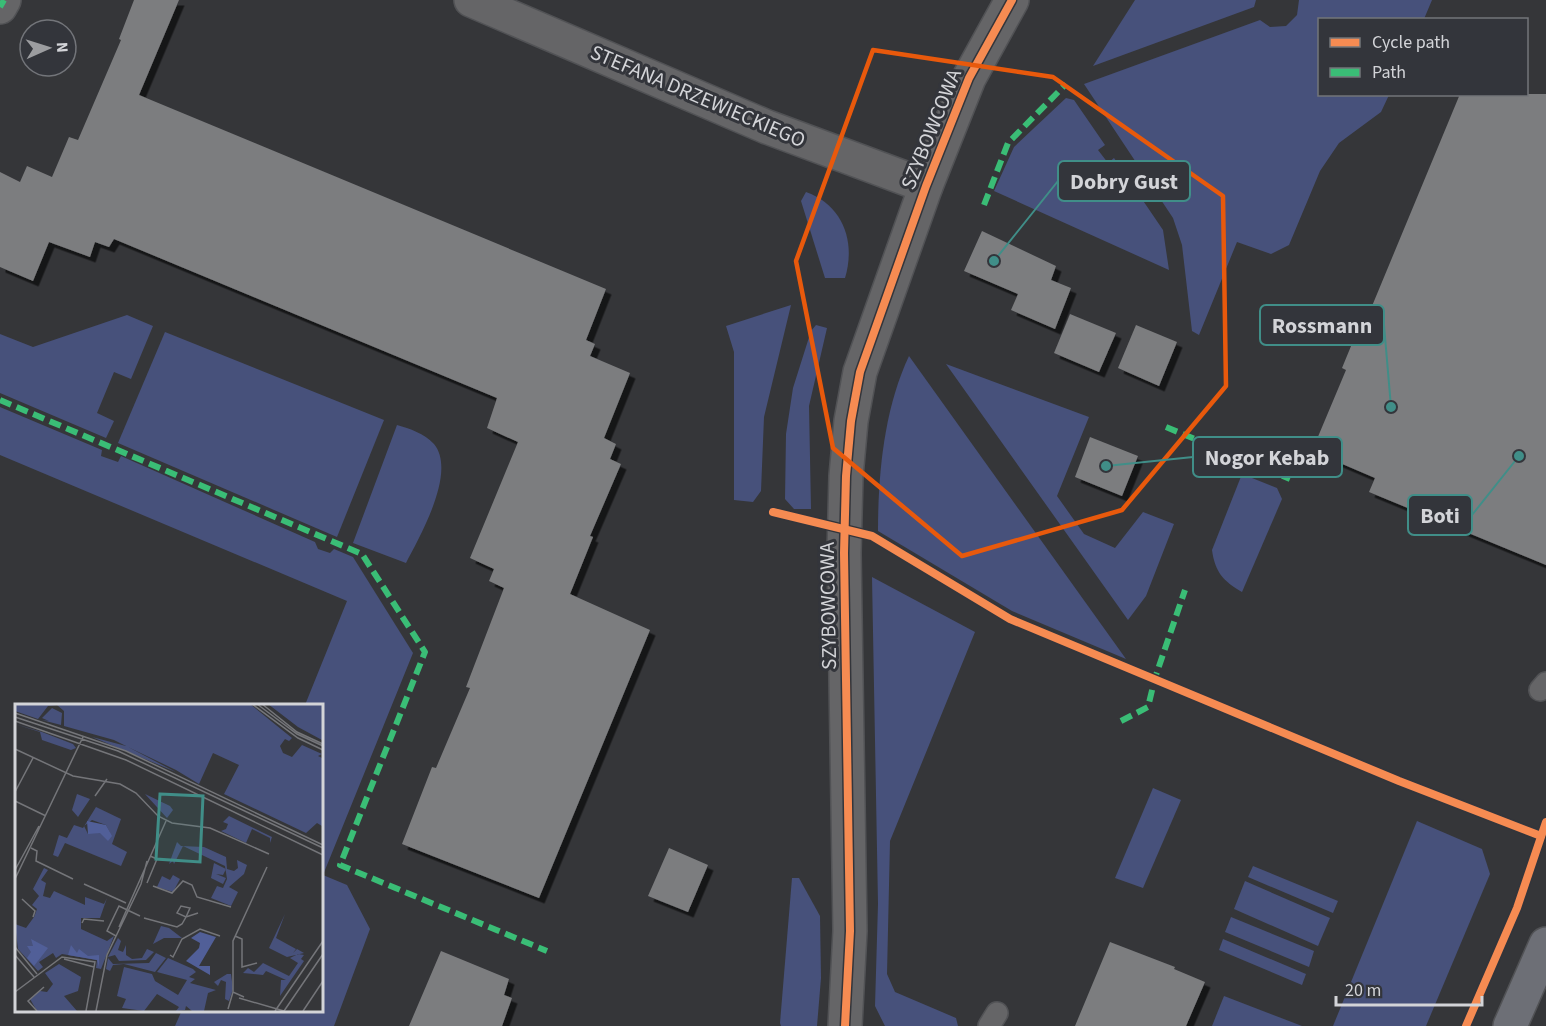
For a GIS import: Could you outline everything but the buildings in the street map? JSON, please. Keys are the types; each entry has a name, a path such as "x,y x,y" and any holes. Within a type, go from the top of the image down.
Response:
{"main road":[{"path":"1510,1026 1546,944"}],"street":[{"path":"0,7 4,0"},
{"name":"STEFANA DRZEWIECKIEGO","path":"471,0 767,127 927,186"},
{"name":"SZYBOWCOWA","path":"845,1026 850,931 844,553 846,476 851,421 860,372 927,186 969,78 1012,0"}],"highlighted area":[{"path":"873,50 1053,77 1223,196 1226,386 1122,510 962,556 833,448 796,261"}],"shaded area":[{"path":"1135,0 1256,0 1254,7 1093,66"},
{"path":"1299,0 1432,0 1424,18 1318,18 1318,96 1389,96 1381,112 1339,143 1320,171 1289,245 1271,254 1237,242 1199,335 1192,331 1182,245 1173,218 1084,84 1260,20 1270,27 1286,26 1297,15"},
{"path":"1066,98 1074,100 1105,145 1098,150 1108,163 1114,158 1163,230 1169,270 994,191 1014,147"},
{"path":"806,192 829,206 844,226 849,251 845,278 825,278 801,201"},
{"path":"791,305 764,417 761,491 753,502 734,500 734,352 726,326"},
{"path":"127,315 153,326 131,379 114,372 97,413 114,421 106,438 0,393 0,334 33,347"},
{"path":"816,325 827,328 809,406 811,509 794,509 785,499 786,434 793,388 811,331"},
{"path":"165,332 384,420 337,537 118,443"},
{"path":"909,356 1126,659 1012,611 878,531 879,487 884,442 900,376"},
{"path":"946,364 1089,417 1057,496 1084,534 1115,548 1143,512 1174,524 1146,596 1128,620"},
{"path":"0,407 102,450 101,456 118,462 121,456 315,542 318,549 330,553 334,549 353,557 413,653 323,875 347,885 370,929 334,1026 175,1026 182,1011 322,1011 322,704 305,704 347,601 0,455"},
{"path":"397,425 421,434 434,444 440,456 441,471 434,504 406,563 353,543"},
{"path":"1242,474 1277,488 1282,499 1242,592 1221,575 1215,564 1212,550"},
{"path":"872,577 975,632 890,841 887,974 895,992 956,1018 958,1026 885,1026 875,1006 878,904"},
{"path":"1153,788 1181,800 1143,888 1115,878"},
{"path":"1417,821 1482,849 1490,874 1426,1026 1333,1026"},
{"path":"1253,866 1338,901 1333,913 1248,877"},
{"path":"792,878 799,878 820,916 821,978 817,1026 781,1026 780,1023"},
{"path":"1245,881 1330,918 1318,946 1234,909"},
{"path":"1231,917 1314,951 1309,967 1225,932"},
{"path":"1223,939 1306,974 1302,985 1219,950"},
{"path":"1224,996 1302,1026 1212,1026"}],"marked path":[{"path":"0,7 4,0"},
{"path":"984,205 1008,143 1066,84"},
{"path":"0,400 362,554 425,652 340,865 547,951"},
{"path":"1166,427 1290,479"},
{"path":"1121,721 1148,707 1155,678 1185,590"}],"cycle path":[{"path":"845,1026 850,931 844,553 846,476 851,421 860,372 926,186 969,78 1012,0"},
{"path":"773,512 872,536 1010,619 1399,781 1541,836"},
{"path":"1466,1026 1517,908 1546,822"}],"place":[{"name":"Dobry Gust","path":"994,261"},
{"name":"Rossmann","path":"1391,407"},
{"name":"Boti","path":"1519,456"},
{"name":"Nogor Kebab","path":"1106,466"}]}
